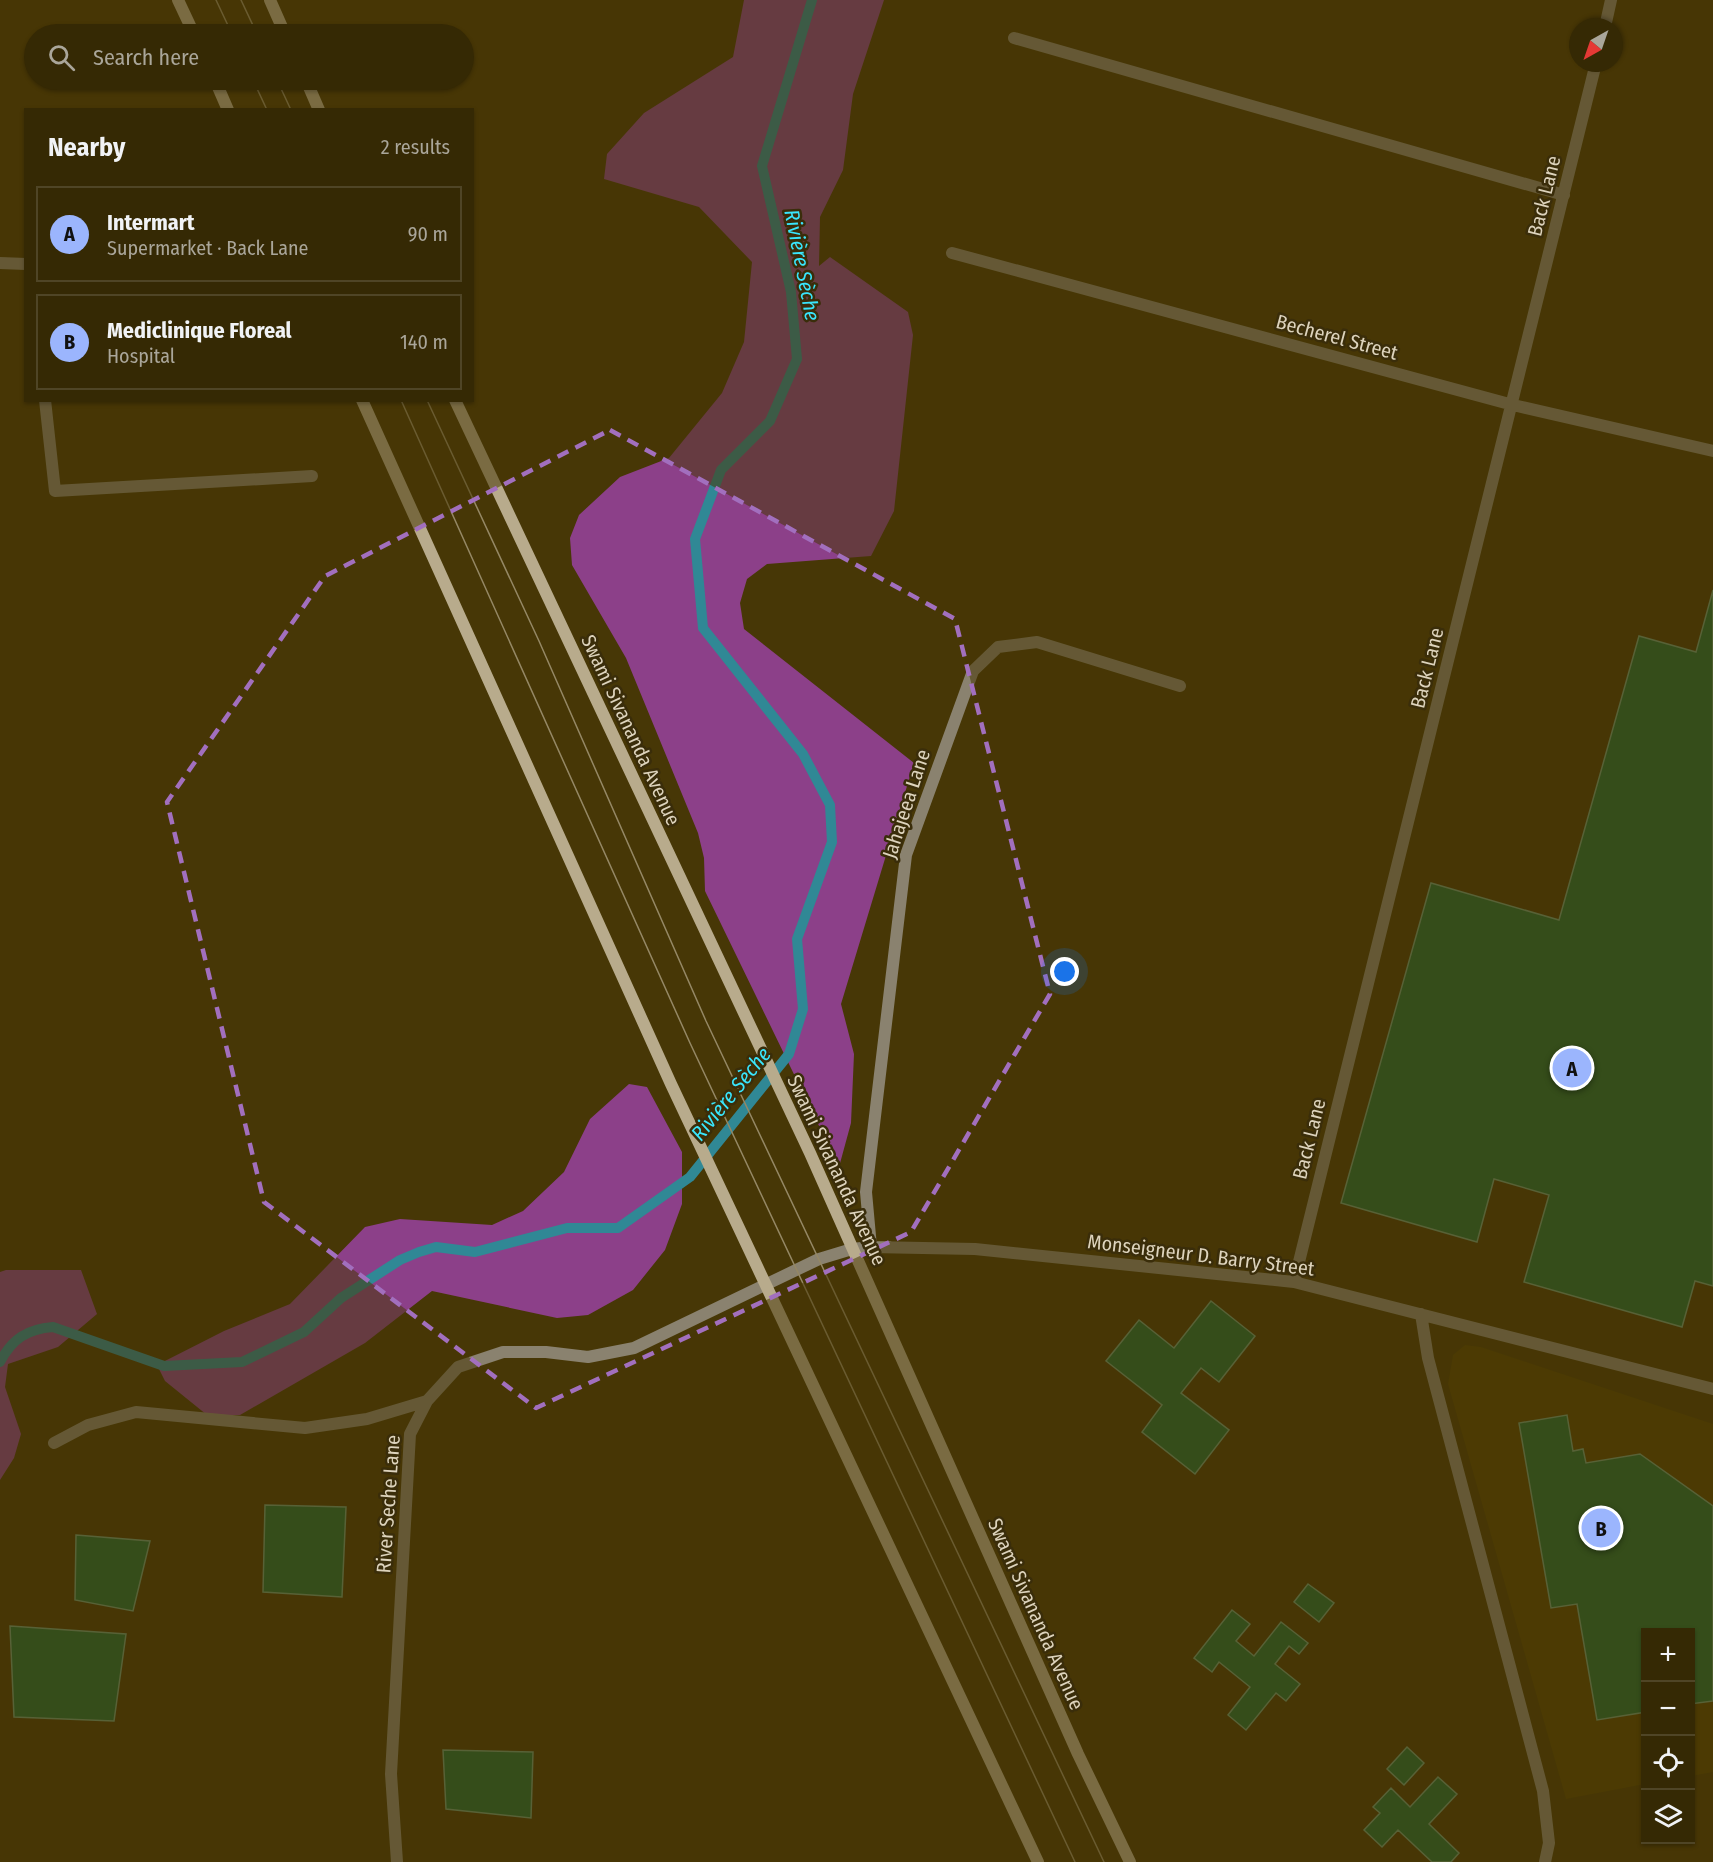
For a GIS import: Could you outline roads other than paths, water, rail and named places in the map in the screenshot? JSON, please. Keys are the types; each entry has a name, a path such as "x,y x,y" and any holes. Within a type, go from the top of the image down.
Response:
{"street":[{"path":"178,0 189,24"},
{"path":"270,0 281,24"},
{"path":"1607,18 1611,0"},
{"path":"1014,38 1564,195"},
{"name":"Back Lane","path":"1294,1282 1594,72"},
{"path":"219,90 227,108"},
{"path":"310,90 318,108"},
{"name":"Becherel Street","path":"952,253 1513,405 1713,451"},
{"path":"0,263 24,264"},
{"path":"45,402 55,491 312,476"},
{"path":"363,402 671,1084 1038,1862"},
{"name":"Swami Sivananda Avenue","path":"456,402 810,1154 1078,1754 1130,1862"},
{"name":"Jahajeea Lane","path":"872,1247 866,1192 906,855 973,671 998,647 1037,642 1180,686"},
{"name":"Monseigneur D. Barry Street","path":"852,1249 872,1247 975,1249 1294,1282 1713,1389"},
{"name":"River Seche Lane","path":"397,1862 391,1774 410,1434 427,1401 458,1366 503,1352 546,1352 588,1357 634,1348 819,1258 852,1249"},
{"path":"1421,1314 1428,1358 1543,1791 1549,1843 1545,1862"},
{"path":"54,1443 88,1425 136,1412 304,1428 367,1419 427,1401"}],"waterway":[{"name":"Rivière Sèche","path":"0,1362 15,1341 21,1337 35,1330 53,1327 164,1366 242,1362 304,1332 341,1298 400,1260 419,1252 436,1247 475,1252 567,1228 618,1228 690,1177 789,1054 803,1009 797,939 832,842 830,805 803,754 703,628 695,539 721,470 770,421 797,359 791,292 762,166 812,0"}],"tram line":[{"path":"216,0 227,24"},
{"path":"241,0 252,24"},
{"path":"258,90 266,108"},
{"path":"282,90 290,108"},
{"path":"402,402 690,1043 1075,1862"},
{"path":"428,402 539,641 706,1021 1104,1862"}],"place":[{"name":"Intermart","path":"1572,1068"},
{"name":"Mediclinique Floreal","path":"1601,1528"}]}
